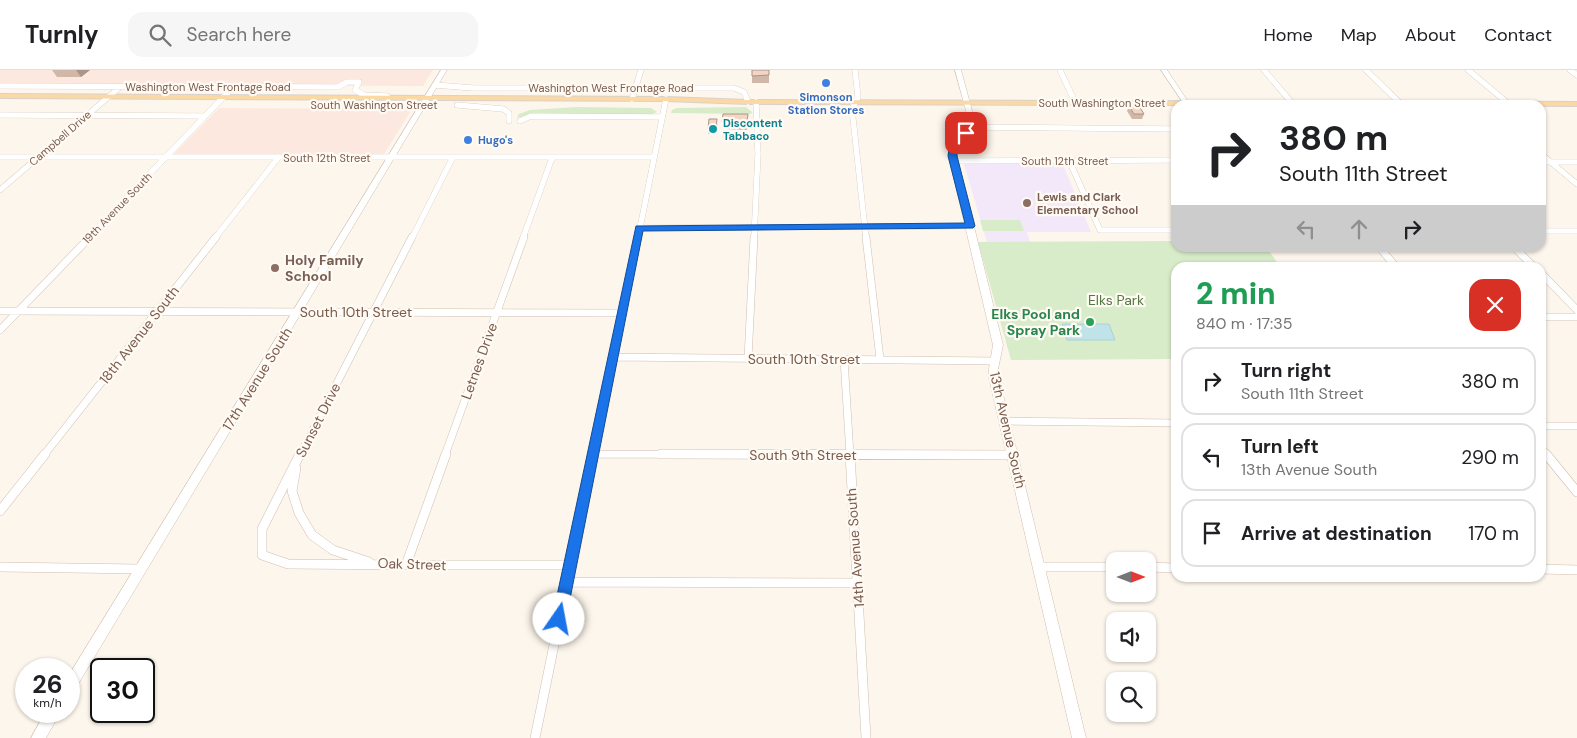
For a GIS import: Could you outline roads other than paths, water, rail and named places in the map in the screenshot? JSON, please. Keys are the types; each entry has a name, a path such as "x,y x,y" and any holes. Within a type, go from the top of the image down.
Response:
{"main road":[{"name":"South Washington Street","path":"0,96 220,101 424,102 632,99 665,102"},
{"name":"South Washington Street","path":"0,104 401,98 457,105 665,102 1171,103"},
{"name":"South Washington Street","path":"1546,104 1577,104"}],"street":[{"name":"17th Avenue South","path":"80,669 444,70"},
{"path":"632,99 641,70"},
{"path":"855,70 858,97 852,109 880,359"},
{"path":"953,161 953,149 970,127 972,118 958,70"},
{"path":"1060,70 1075,102"},
{"path":"1164,70 1184,100"},
{"path":"1264,70 1289,100"},
{"path":"1366,70 1397,100"},
{"path":"1468,70 1504,100"},
{"path":"1570,70 1577,75"},
{"name":"Washington West Frontage Road","path":"3,86 338,88 347,82 359,82 355,90 360,93 401,98"},
{"name":"Washington West Frontage Road","path":"435,84 474,88 734,88 745,92 752,102"},
{"path":"0,90 3,86"},
{"name":"Campbell Drive","path":"0,190 120,87"},
{"name":"19th Avenue South","path":"0,330 234,87"},
{"path":"535,738 665,102"},
{"path":"748,359 758,154 752,102"},
{"path":"457,105 503,109 510,113 509,121"},
{"path":"0,115 205,116"},
{"path":"520,121 525,117 537,116 662,116"},
{"path":"970,127 980,129 1171,130"},
{"name":"South 12th Street","path":"0,157 654,157"},
{"name":"Sunset Drive","path":"406,565 288,564 262,555 262,529 453,157"},
{"name":"18th Avenue South","path":"0,511 278,158"},
{"name":"Letnes Drive","path":"406,565 552,158"},
{"path":"1546,158 1577,184"},
{"path":"1069,160 1100,230 1171,230"},
{"name":"South 12th Street","path":"953,161 1171,160"},
{"name":"13th Avenue South","path":"953,161 998,345 998,354 992,370 1079,738"},
{"path":"1546,162 1577,162"},
{"path":"639,228 970,226"},
{"path":"1546,231 1577,231"},
{"path":"1383,252 1392,262"},
{"path":"1520,252 1529,262"},
{"path":"1546,279 1577,310"},
{"name":"South 10th Street","path":"0,311 623,313"},
{"path":"1546,317 1577,317"},
{"name":"South 10th Street","path":"614,357 995,361"},
{"name":"14th Avenue South","path":"844,358 848,456 866,738"},
{"path":"1004,421 1171,423"},
{"path":"1546,426 1577,426"},
{"name":"South 9th Street","path":"594,454 1012,455"},
{"path":"1546,454 1577,492"},
{"name":"Oak Street","path":"298,459 292,491 298,513 312,535 333,550 369,562 406,565 571,565"},
{"path":"0,567 140,568"},
{"path":"1038,567 1106,567"},
{"path":"1156,567 1171,568"},
{"path":"1546,570 1577,570"},
{"path":"567,582 857,583"},
{"path":"38,738 47,723"}],"water":[{"path":"1062,324 1109,324 1115,340 1067,340"}],"place":[{"name":"Simonson Station Stores","path":"826,83"},
{"name":"Discontent Tabbaco","path":"713,129"},
{"name":"Hugo's","path":"468,140"},
{"name":"Lewis and Clark Elementary School","path":"1027,203"},
{"name":"Holy Family School","path":"275,268"},
{"name":"Elks Pool and Spray Park","path":"1090,322"}],"park label":[{"name":"Elks Park","path":"1116,300"}]}
